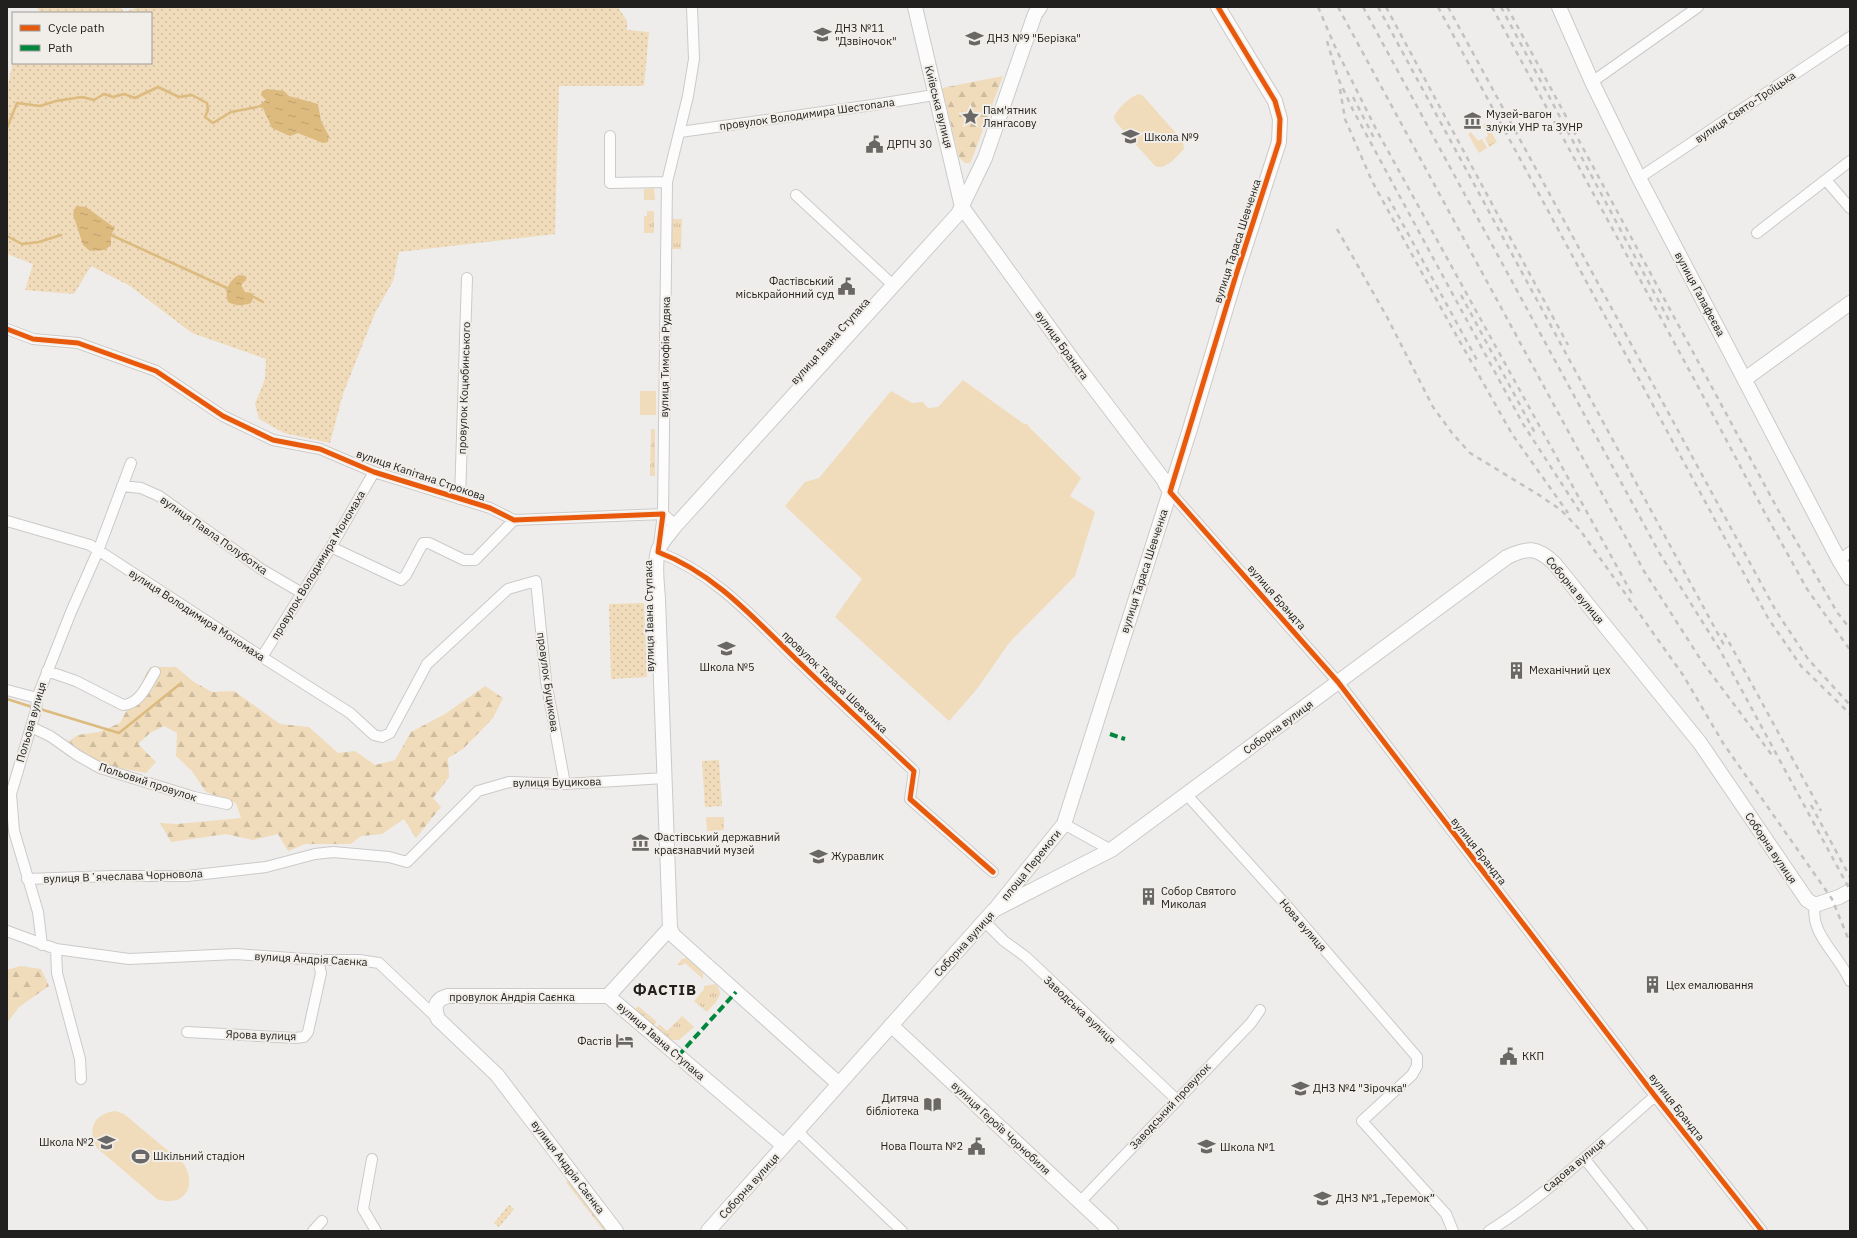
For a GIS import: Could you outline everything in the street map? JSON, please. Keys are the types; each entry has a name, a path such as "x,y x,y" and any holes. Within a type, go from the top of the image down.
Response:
{"main road":[{"name":"Київська вулиця","path":"914,7 934,95 956,175 962,207"},
{"name":"вулиця Івана Ступака","path":"784,1146 608,996 670,928 658,599 658,552 676,525 958,214 985,158 1035,14 1040,7"},
{"name":"вулиця Тараса Шевченка","path":"1064,824 1170,492 1234,282 1280,142 1280,118 1275,101 1218,7"},
{"name":"вулиця Галафеєва","path":"1559,7 1592,82 1639,178 1745,379 1844,556 1850,578"},
{"name":"вулиця Брандта","path":"962,207 1075,363 1162,479 1170,492"},
{"path":"1745,379 1850,303"},
{"name":"Соборна вулиця","path":"708,1231 989,916 1111,850 1507,557 1522,550 1531,550 1545,554 1554,563 1700,743 1807,900 1815,905"},
{"name":"площа Перемоги","path":"989,916 1064,824"},
{"path":"1815,905 1839,897 1850,891"},
{"path":"670,928 673,935 839,1084"},
{"name":"провулок Андрія Саєнка","path":"438,1019 435,1004 440,998 448,996 608,996"},
{"name":"вулиця Андрія Саєнка","path":"438,1019 497,1075 616,1231"},
{"name":"вулиця Героїв Чорнобиля","path":"891,1025 1111,1231"}],"street":[{"name":"вулиця Тимофія Рудяка","path":"663,514 667,182 680,132 694,60 692,7"},
{"path":"1592,82 1698,7"},
{"name":"вулиця Свято-Троїцька","path":"1639,178 1850,37"},
{"name":"провулок Володимира Шестопала","path":"680,132 934,95"},
{"path":"610,136 610,183 667,182"},
{"path":"1757,232 1850,161"},
{"path":"1826,180 1850,208"},
{"path":"796,195 894,286"},
{"name":"провулок Коцюбинського","path":"460,499 468,278"},
{"name":"вулиця Капітана Строкова","path":"7,329 33,339 78,343 156,371 223,416 273,440 320,449 374,472 490,508 514,520 663,514"},
{"name":"Польова вулиця","path":"42,945 38,912 14,831 11,794 36,710 36,698 98,550 131,463"},
{"name":"провулок Володимира Мономаха","path":"262,657 331,547 374,472"},
{"name":"вулиця Павла Полуботка","path":"122,486 141,488 159,496 261,569 302,593"},
{"name":"вулиця Брандта","path":"1170,492 1338,682 1655,1096 1762,1231"},
{"path":"663,514 676,525"},
{"path":"658,552 663,514"},
{"path":"331,547 401,580 406,575 423,543 429,543 464,560 475,560 514,520"},
{"name":"вулиця Володимира Мономаха","path":"7,521 90,545 350,713 374,736"},
{"name":"провулок Тараса Шевченка","path":"658,552 700,573 745,609 844,706 914,771 910,799 993,872"},
{"name":"провулок Буцикова","path":"374,736 382,737 390,733 427,664 508,589 536,581 546,681 565,784"},
{"path":"47,672 76,681 123,705 131,704 139,698 155,672"},
{"path":"7,690 36,698"},
{"name":"Польовий провулок","path":"30,727 50,736 100,768 194,797 227,804"},
{"name":"вулиця Буцикова","path":"407,862 478,791 509,782 565,784 665,778"},
{"name":"Нова вулиця","path":"1186,795 1287,906 1417,1057 1417,1066 1412,1075 1362,1121 1446,1214 1453,1231"},
{"name":"площа Перемоги","path":"1064,824 1111,850"},
{"name":"вулиця Вʼячеслава Чорновола","path":"27,879 113,876 187,876 266,867 315,854 333,852 389,857 407,862"},
{"path":"1815,905 1813,915 1817,928 1850,981"},
{"name":"Заводська вулиця","path":"989,916 1004,941 1026,957 1176,1099"},
{"name":"вулиця Андрія Саєнка","path":"7,931 56,949 129,959 236,954 318,960 359,960 379,963 438,1019"},
{"path":"56,949 57,973 80,1059 81,1079"},
{"name":"Ярова вулиця","path":"187,1032 295,1038 304,1037 308,1032 321,973 318,960"},
{"name":"Заводський провулок","path":"1080,1202 1176,1099 1251,1023 1260,1010"},
{"name":"Садова вулиця","path":"1489,1231 1507,1220 1584,1158 1655,1096"},
{"path":"797,1131 902,1231"},
{"path":"1584,1158 1642,1231"},
{"path":"372,1159 363,1209 376,1231"},
{"path":"313,1231 322,1221"}],"green space":[{"path":"36,7 120,7 124,12 40,12"},
{"path":"140,7 618,7 627,21 627,30 649,32 644,86 559,86 555,234 399,252 393,281 375,313 343,394 330,443 284,433 259,419 255,404 265,379 266,359 192,333 130,286 91,266 74,294 25,290 33,264 7,254 7,91 12,64 152,64 152,12 124,12"},
{"path":"1003,76 972,159 970,163 965,163 959,157 942,88"},
{"path":"1139,94 1143,96 1183,141 1184,149 1167,165 1159,167 1155,166 1115,121 1114,116 1121,106"},
{"path":"1486,123 1497,142 1489,147 1485,138 1488,136 1483,125"},
{"path":"1471,132 1478,141 1482,139 1487,148 1479,153 1468,134"},
{"path":"654,188 655,200 644,200 644,189"},
{"path":"647,211 654,211 654,233 644,233 644,216 647,216"},
{"path":"669,219 682,219 681,249 669,249"},
{"path":"963,380 1024,424 1027,424 1081,478 1070,496 1095,512 1075,576 1009,643 977,689 949,721 835,617 862,579 785,506 805,482 819,478 891,391 912,403 923,402 928,408 938,407"},
{"path":"640,391 656,391 656,415 640,415"},
{"path":"651,429 655,429 655,476 650,476"},
{"path":"644,603 647,677 611,679 609,604"},
{"path":"150,667 176,667 194,682 212,692 234,691 280,724 309,727 338,753 355,751 375,765 395,760 411,732 445,714 485,686 503,698 493,718 463,749 448,758 449,777 433,798 441,807 416,838 404,819 382,834 361,836 351,844 305,844 288,851 278,834 253,840 226,834 171,842 160,823 177,824 241,818 236,803 206,792 192,771 176,756 177,733 164,726 150,733 138,744 156,762 146,773 105,765 66,743 78,735 99,732 120,723"},
{"path":"719,760 722,806 705,807 702,761"},
{"path":"706,817 724,817 724,830 707,831"},
{"path":"687,958 703,973 703,979 685,963 683,965 677,965 682,959"},
{"path":"20,966 41,969 49,986 19,1007 7,1023 7,970"},
{"path":"715,984 720,992 720,995 707,1012 694,1001 704,989 704,986"},
{"path":"638,1006 657,1022 652,1027 634,1011"},
{"path":"682,1016 694,1027 679,1040 669,1040 656,1029 659,1024 667,1031"},
{"name":"Шкільний стадіон","path":"115,1111 124,1114 184,1164 188,1172 189,1180 186,1194 174,1201 157,1199 97,1148 92,1135 94,1124 97,1119"},
{"path":"568,1180 608,1231 604,1231 566,1182"},
{"path":"509,1205 514,1209 499,1227 494,1223"}],"water":[{"path":"267,89 284,91 289,96 318,104 321,121 329,136 328,142 323,143 298,133 290,136 272,128 263,108 257,107 266,100 261,95 262,91"},
{"path":"76,206 86,207 115,228 111,235 111,245 105,250 90,251 83,245 73,214"},
{"path":"239,275 246,276 246,280 241,285 245,292 252,293 254,296 251,303 245,305 228,302 227,298 228,286 235,277"}],"waterway":[{"path":"7,128 17,103 40,106 56,101 82,97 94,100 104,94 113,97 124,94 135,98 158,87 179,97 192,95 207,103 208,110 205,117 213,123 231,112 257,107"},
{"path":"7,236 22,244 39,242 61,235"},
{"path":"111,235 227,288"},
{"path":"254,297 263,302"},
{"path":"40,709 119,733 180,684"},
{"path":"7,699 32,707"}],"railway":[{"path":"1318,7 1336,49 1377,131 1632,594"},
{"path":"1338,7 1644,571 1701,660 1774,758"},
{"path":"1363,7 1660,554 1720,650 1850,890"},
{"path":"1378,7 1724,645"},
{"path":"1386,7 1568,345"},
{"path":"1438,7 1768,618 1801,666 1850,714"},
{"path":"1448,7 1776,611 1808,659 1850,705"},
{"path":"1492,7 1807,589 1850,650"},
{"path":"1501,7 1671,324"},
{"path":"1507,7 1777,508 1837,612 1850,629"},
{"path":"1327,41 1338,78 1353,110 1523,424 1580,512"},
{"path":"1340,89 1345,119 1372,181 1512,434 1568,513"},
{"path":"1353,97 1374,138"},
{"path":"1388,197 1477,360"},
{"path":"1337,229 1387,317 1433,407 1452,433 1470,453 1561,510 1580,530 1683,675 1723,743 1832,899 1850,943"},
{"path":"1461,295 1535,433"},
{"path":"1724,633 1821,811"},
{"path":"1811,805 1850,877"}],"marked path":[{"path":"1110,734 1125,739"},
{"path":"678,1056 736,992"}],"cycle path":[{"path":"1218,7 1275,101 1280,119 1279,142 1236,275 1170,492 1338,682 1655,1096 1762,1231"},
{"path":"7,329 33,339 78,343 156,371 223,416 273,440 320,449 374,472 490,508 514,520 663,514 658,552 679,561 699,573 718,586 753,617 914,771 910,799 993,872"}],"place":[{"name":"ДНЗ №11 \"Дзвіночок\"","path":"822,34"},
{"name":"ДНЗ №9 \"Берізка\"","path":"974,38"},
{"name":"Пам'ятник Лянгасову","path":"970,116"},
{"name":"Музей-вагон злуки УНР та ЗУНР","path":"1473,120"},
{"name":"Школа №9","path":"1131,137"},
{"name":"ДРПЧ 30","path":"874,144"},
{"name":"Фастівський міськрайонний суд","path":"847,287"},
{"name":"Школа №5","path":"727,649"},
{"name":"Механічний цех","path":"1516,670"},
{"name":"Фастівський державний краєзнавчий музей","path":"641,843"},
{"name":"Журавлик","path":"818,856"},
{"name":"Собор Святого Миколая","path":"1148,897"},
{"name":"Цех емалювання","path":"1653,985"},
{"name":"Фастів","path":"625,1041"},
{"name":"ККП","path":"1509,1056"},
{"name":"ДНЗ №4 \"Зірочка\"","path":"1300,1088"},
{"name":"Дитяча бібліотека","path":"932,1104"},
{"name":"Школа №2","path":"107,1142"},
{"name":"Нова Пошта №2","path":"976,1146"},
{"name":"Школа №1","path":"1207,1147"},
{"name":"Шкільний стадіон","path":"140,1156"},
{"name":"ДНЗ №1 „Теремок”","path":"1323,1198"}],"district":[{"name":"ФАСТІВ","path":"665,989"}]}
